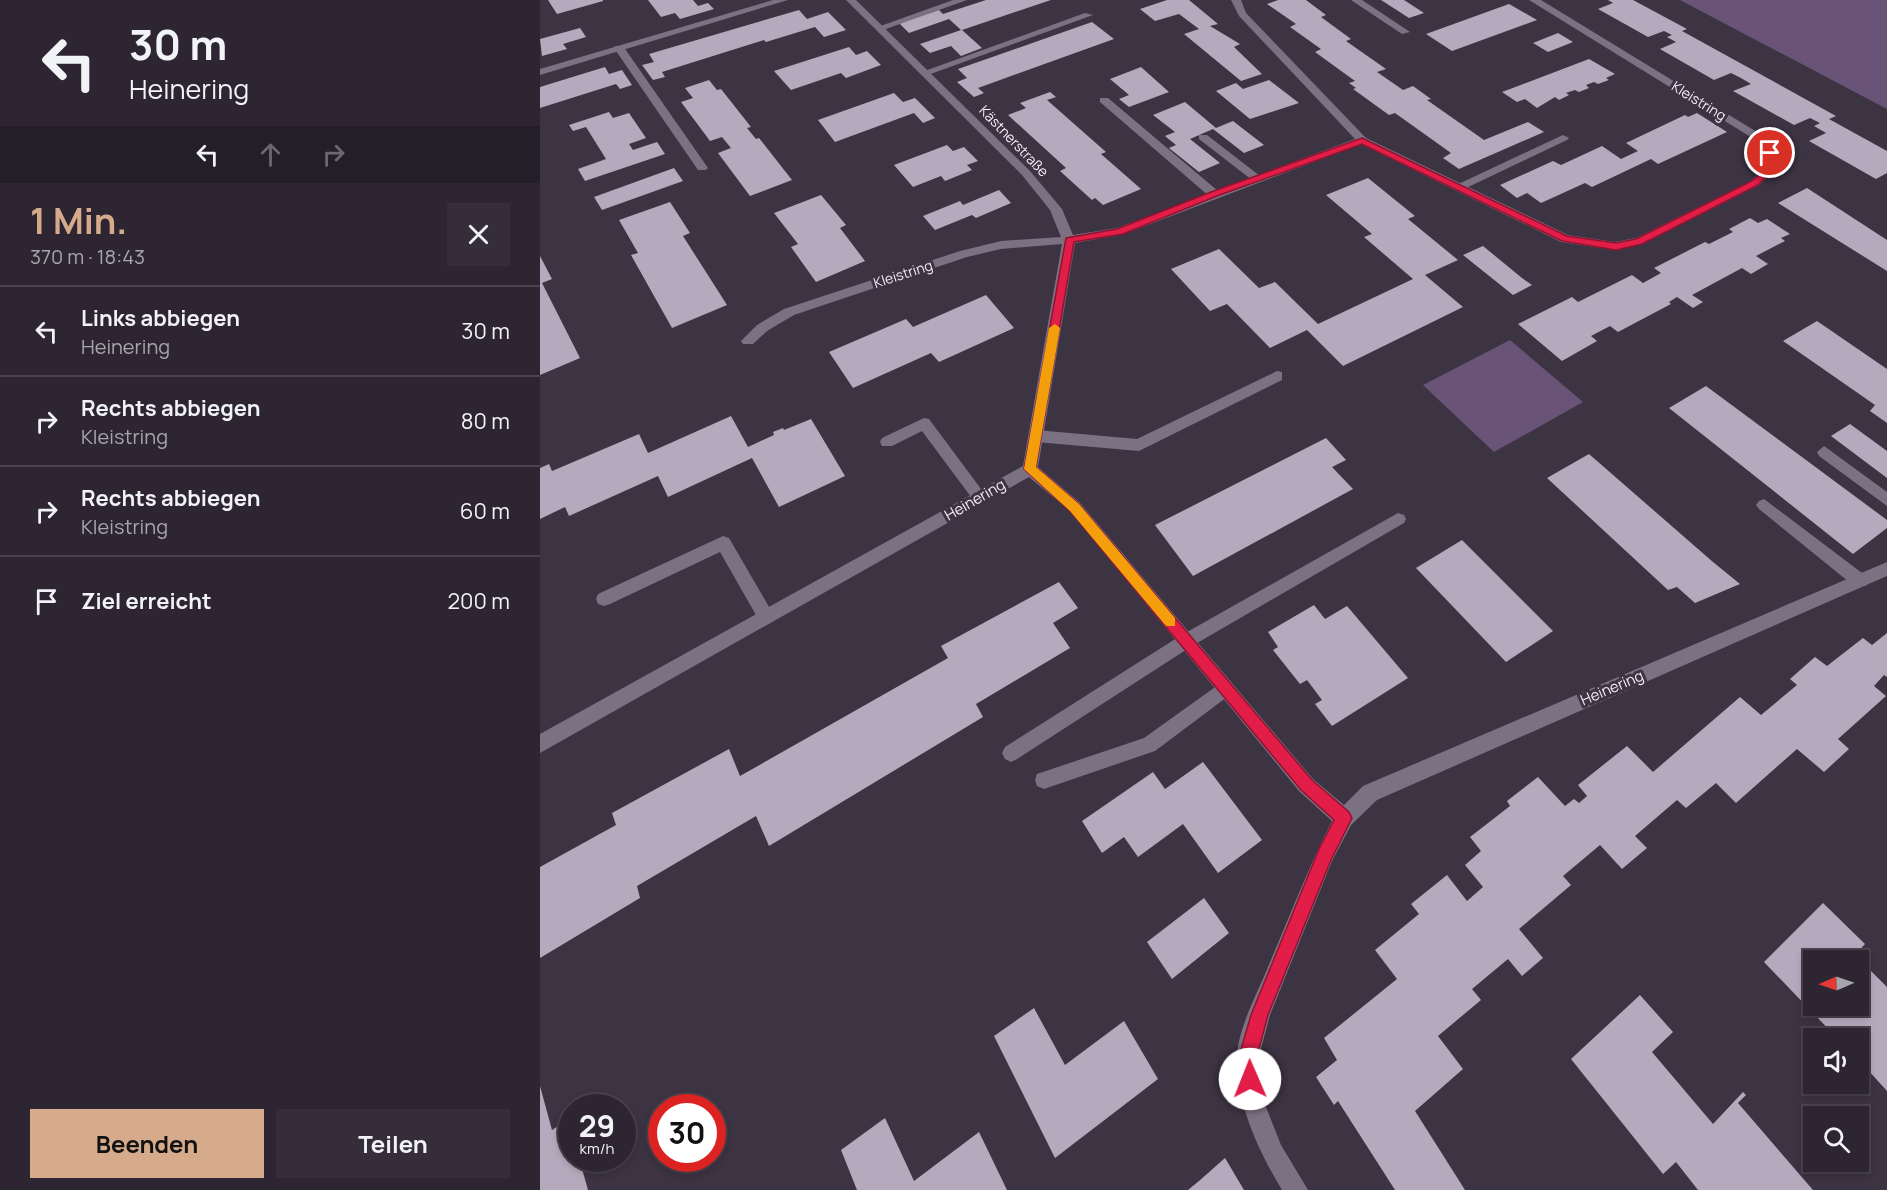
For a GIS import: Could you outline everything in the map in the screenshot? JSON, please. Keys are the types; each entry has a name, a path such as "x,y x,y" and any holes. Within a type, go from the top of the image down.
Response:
{"street":[{"path":"540,72 783,0"},
{"name":"Kästnerstraße","path":"850,0 1026,173 1056,209 1069,240"},
{"path":"880,28 962,0"},
{"name":"Kleistring","path":"1236,0 1242,15 1362,141 1565,238 1616,246 1639,241 1755,183 1768,171 1770,153 1753,134 1534,0"},
{"path":"1356,0 1405,32"},
{"path":"924,73 1088,15"},
{"path":"619,48 702,168"},
{"path":"1104,100 1214,194"},
{"path":"1203,136 1256,178"},
{"path":"1458,186 1563,138"},
{"name":"Kleistring","path":"748,341 762,328 789,312 964,254 1001,245 1069,240 1120,231 1256,178 1362,141"},
{"path":"1069,240 1030,469 1075,507 1306,785 1344,818"},
{"path":"1036,436 1139,445 1277,376"},
{"path":"887,442 924,423 979,497"},
{"path":"1824,452 1887,500"},
{"name":"Heinering","path":"540,744 1030,469"},
{"path":"1764,505 1860,581"},
{"path":"1011,753 1186,640 1398,519"},
{"path":"604,599 723,543 766,617"},
{"name":"Heinering","path":"1296,1190 1272,1152 1253,1102 1248,1056 1259,1015 1325,855 1344,818 1370,793 1887,569"},
{"path":"1044,780 1149,745 1225,688"}],"shaded area":[{"path":"1680,0 1887,0 1887,109"},
{"path":"1510,340 1583,402 1494,452 1423,385"}],"building":[{"path":"548,0 603,0 603,1 557,14"},
{"path":"648,0 693,0 698,6 708,3 714,9 680,19 675,13 661,17"},
{"path":"986,0 1051,0 962,30 982,48 961,56 951,46 930,53 920,44 961,30 949,19 909,33 899,23 939,10 943,14"},
{"path":"1167,0 1189,0 1218,24 1210,26 1240,44 1234,47 1262,74 1241,81 1184,34 1199,29 1179,14 1155,21 1140,9"},
{"path":"1278,0 1306,0 1326,15 1321,17 1351,39 1346,41 1386,69 1377,72 1403,90 1413,86 1431,99 1427,100 1484,140 1528,122 1544,132 1459,169 1443,158 1451,153 1395,113 1389,115 1353,89 1356,88 1349,83 1355,81 1315,52 1321,49 1290,27 1296,24 1267,4"},
{"path":"1381,0 1404,0 1424,13 1409,18"},
{"path":"1608,0 1633,0 1687,29 1682,31 1836,116 1829,119 1887,151 1887,173 1876,179 1809,141 1826,133 1814,126 1820,123 1810,118 1794,125 1733,91 1751,84 1741,78 1731,73 1714,80 1660,49 1676,42 1667,37 1672,35 1664,31 1648,37 1598,9 1613,3"},
{"path":"1509,4 1537,20 1452,51 1426,34"},
{"path":"799,10 807,19 828,12 846,30 824,37 815,27 766,42 764,40 662,72 665,77 653,80 642,65 654,62 649,54"},
{"path":"1092,22 1114,39 978,88 984,93 974,97 957,82 967,78 958,69"},
{"path":"580,28 586,37 563,44 567,49 542,56 540,39"},
{"path":"1558,33 1573,42 1548,52 1533,43"},
{"path":"849,47 856,55 867,51 881,65 846,78 841,73 791,90 774,71"},
{"path":"1589,59 1615,74 1606,78 1609,80 1586,85 1589,88 1579,92 1575,90 1566,93 1569,95 1559,100 1555,97 1537,108 1525,99 1517,102 1502,92"},
{"path":"605,67 609,74 622,70 632,85 620,89 616,84 540,108 540,87"},
{"path":"1141,67 1169,92 1129,107 1119,99 1129,95 1110,79"},
{"path":"709,80 717,90 721,89 751,127 747,128 756,139 759,138 792,180 750,196 718,153 731,148 722,137 710,141 681,102 693,98 685,88"},
{"path":"1269,80 1299,103 1250,119 1216,91 1236,83 1243,89"},
{"path":"1050,92 1056,97 1047,100 1106,152 1101,154 1141,189 1103,205 1095,198 1092,200 1060,171 1066,168 1008,115 1026,108 1020,103"},
{"path":"894,93 903,102 915,98 935,118 923,123 914,113 835,142 818,120"},
{"path":"1185,102 1216,128 1233,121 1264,145 1244,153 1213,129 1190,139 1220,163 1199,172 1169,148 1176,145 1165,136 1175,132 1153,115"},
{"path":"609,112 613,118 629,113 646,138 629,144 633,150 657,142 665,154 585,181 578,169 606,159 586,127 573,131 569,125"},
{"path":"1697,113 1727,132 1658,164 1651,159 1592,187 1585,183 1541,203 1527,193 1517,198 1500,185 1553,161 1561,165 1602,146 1621,159 1638,151 1626,143 1685,115 1688,117"},
{"path":"947,145 953,151 964,147 978,161 967,165 972,170 945,181 941,176 913,187 894,165"},
{"path":"674,168 683,181 602,210 594,197"},
{"path":"1368,178 1415,216 1408,219 1458,260 1425,275 1463,307 1343,366 1307,330 1270,348 1227,304 1210,311 1171,269 1219,249 1259,288 1275,282 1318,324 1413,279 1364,237 1372,234 1326,195"},
{"path":"1807,188 1887,240 1887,271 1778,203"},
{"path":"999,190 1011,203 976,218 972,215 935,230 923,216 960,201 963,205"},
{"path":"821,195 846,225 840,228 865,261 816,282 791,247 798,244 774,213"},
{"path":"670,202 690,233 683,236 727,305 672,328 631,255 638,253 619,220"},
{"path":"1750,218 1758,223 1767,219 1790,234 1781,238 1785,241 1756,256 1768,264 1751,274 1742,268 1692,295 1703,302 1693,308 1677,297 1669,302 1671,304 1618,332 1610,326 1591,336 1597,341 1562,361 1518,324 1572,297 1578,302 1632,275 1643,283 1661,273 1654,268 1705,242 1709,244 1733,232 1729,229"},
{"path":"1483,246 1532,285 1513,295 1463,255"},
{"path":"540,256 552,279 542,283 580,358 540,375"},
{"path":"986,295 1014,328 939,362 931,353 853,388 829,352 906,319 913,327"},
{"path":"1817,321 1887,369 1887,423 1870,411 1875,405 1783,341"},
{"path":"1706,386 1887,520 1887,528 1853,554 1669,408"},
{"path":"731,416 748,447 774,435 773,432 811,419 845,476 779,507 752,458 668,497 658,476 569,516 565,507 540,519 540,468 549,464 552,471 639,434 648,453"},
{"path":"1850,424 1887,451 1887,478 1831,436"},
{"path":"1326,438 1346,460 1332,467 1353,489 1193,576 1155,525"},
{"path":"1589,454 1740,584 1695,603 1677,587 1668,590 1547,478"},
{"path":"1462,540 1553,631 1506,662 1416,568"},
{"path":"1059,582 1078,608 1053,623 1070,648 976,704 983,717 769,846 756,816 637,886 640,898 540,958 540,867 616,825 612,813 729,749 740,776 948,658 941,646"},
{"path":"1314,605 1325,619 1347,606 1408,678 1332,726 1315,704 1322,700 1307,680 1300,684 1273,650 1278,647 1268,632"},
{"path":"1887,633 1887,677 1884,675 1874,686 1886,696 1838,739 1849,749 1824,772 1797,749 1736,803 1716,783 1686,808 1677,800 1635,836 1647,848 1622,869 1600,845 1563,876 1571,885 1519,929 1543,958 1522,976 1508,959 1472,989 1481,1000 1438,1036 1463,1069 1415,1111 1465,1190 1395,1190 1338,1101 1334,1105 1316,1077 1337,1060 1324,1038 1397,979 1375,950 1419,914 1411,904 1447,875 1467,901 1483,887 1465,865 1481,851 1470,837 1510,806 1507,801 1538,777 1565,806 1574,799 1579,803 1587,796 1578,785 1627,746 1653,772 1740,697 1761,715 1797,685 1790,679 1815,657 1827,666 1863,638 1872,645"},
{"path":"1203,762 1262,840 1218,873 1183,824 1138,857 1124,837 1102,853 1082,821 1153,772 1165,789"},
{"path":"1204,898 1229,933 1172,979 1147,942"},
{"path":"1823,903 1865,944 1860,950 1803,950 1803,1003 1764,962"},
{"path":"1869,969 1887,987 1887,1091 1869,1071 1869,1028 1827,1028 1816,1016 1869,1016"},
{"path":"1640,995 1673,1032 1652,1052 1713,1124 1743,1092 1746,1095 1738,1103 1813,1190 1698,1190 1676,1162 1663,1174 1571,1059"},
{"path":"1034,1008 1065,1065 1124,1021 1158,1079 1055,1158 994,1036"},
{"path":"540,1086 552,1130 558,1126 558,1172 583,1172 588,1190 540,1190"},
{"path":"885,1118 914,1181 979,1132 1007,1190 857,1190 841,1150"},
{"path":"1225,1158 1244,1190 1188,1190 1199,1181"}],"slow traffic":[{"path":"1055,328 1030,469 1075,507 1171,622"}],"route":[{"path":"1250,1079 1248,1056 1259,1015 1325,855 1344,818 1306,785 1075,507 1030,469 1069,240 1120,231 1214,194 1362,141 1406,160 1565,238 1616,246 1639,241 1755,183 1768,171 1770,153"}]}
